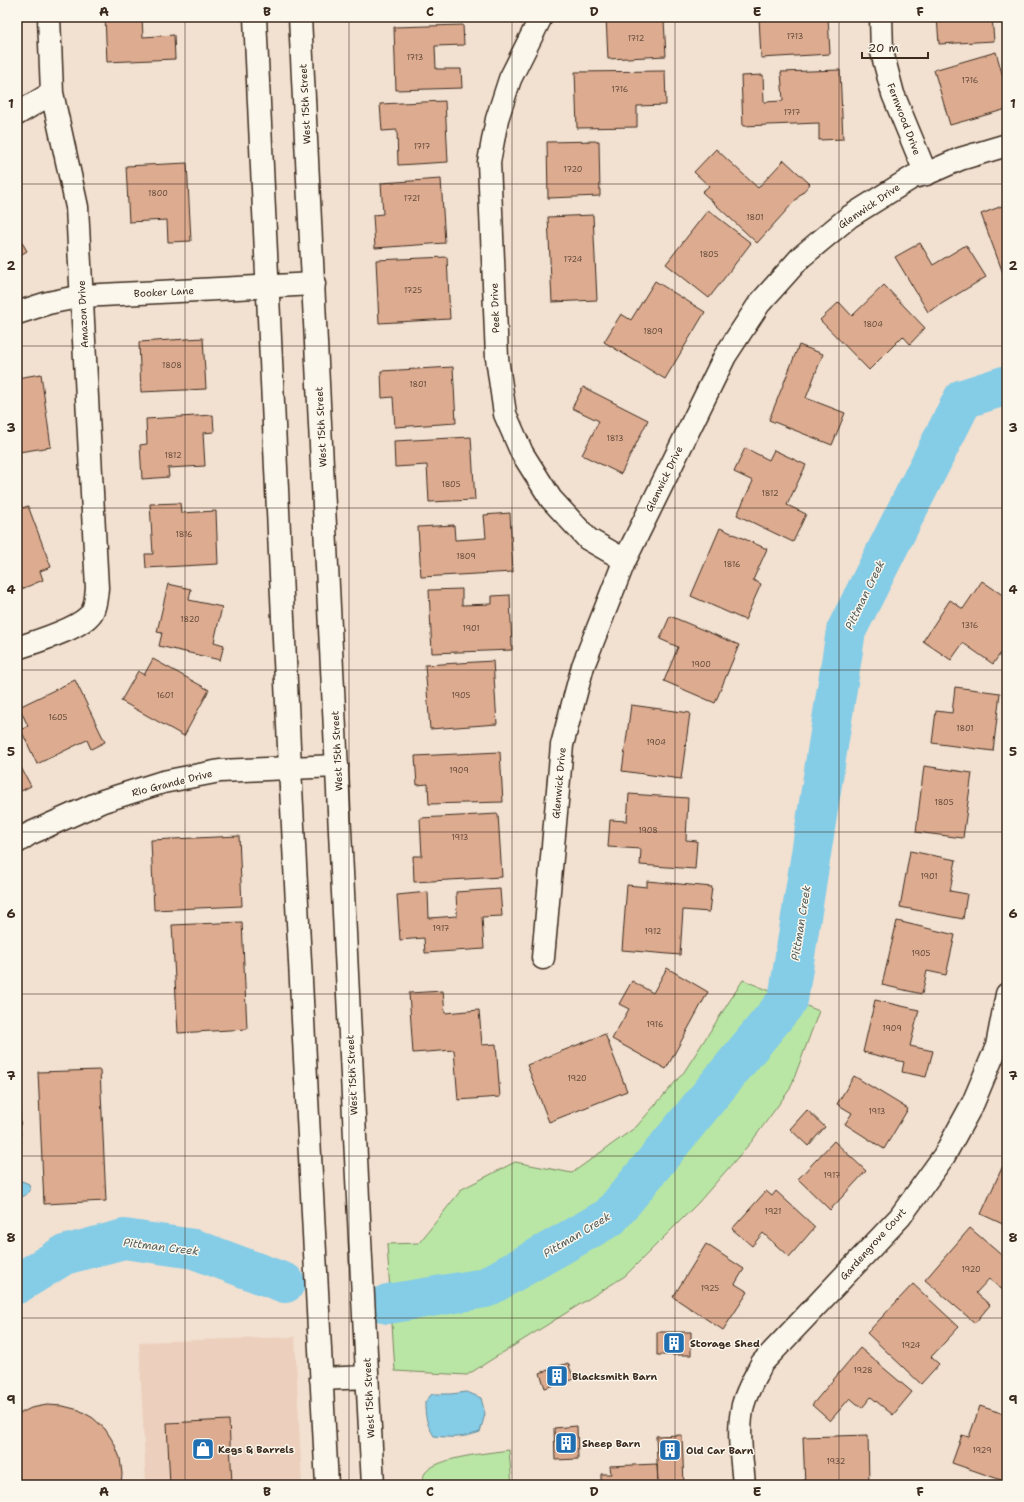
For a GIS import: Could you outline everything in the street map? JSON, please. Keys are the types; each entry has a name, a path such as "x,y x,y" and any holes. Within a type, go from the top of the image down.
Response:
{"street":[{"name":"Amazon Drive","path":"17,648 76,626 85,620 92,612 96,599 97,588 77,206 52,93 49,17"},
{"path":"255,17 290,768 327,1485"},
{"name":"West 15th Street","path":"300,17 373,1485"},
{"name":"Peek Drive","path":"541,17 510,79 497,119 489,162 497,358 505,414 522,453 551,499 588,539 616,555 624,562"},
{"name":"Fernwood Drive","path":"881,17 882,52 893,94 926,174"},
{"path":"17,114 52,93"},
{"name":"Glenwick Drive","path":"544,958 562,745 582,666 624,562 725,356 759,304 801,257 849,218 913,177 926,174 960,159 1007,145"},
{"name":"Booker Lane","path":"17,313 48,303 82,296 314,284"},
{"name":"Rio Grande Drive","path":"17,842 29,834 103,801 163,782 220,771 337,766"},
{"name":"Gardengrove Court","path":"744,1485 741,1423 743,1406 748,1391 762,1363 900,1217 944,1156 973,1103 997,1046 1007,994"},
{"path":"321,1379 368,1377"}],"shaded area":[{"path":"295,1337 302,1485 146,1485 139,1342"}],"green space":[{"path":"743,980 819,1011 790,1089 752,1141 698,1203 625,1276 467,1375 395,1371 387,1244 419,1243 462,1189 515,1162 572,1173 636,1127 684,1072"},
{"path":"509,1450 512,1485 422,1485 425,1473 440,1463 477,1454"}],"water":[{"path":"22,1181 29,1184 30,1191 21,1197 17,1195 17,1182"},
{"path":"467,1392 481,1398 485,1414 480,1432 457,1437 434,1436 426,1419 425,1402 432,1394"}],"building":[{"path":"105,17 142,17 143,37 174,35 175,59 107,62"},
{"path":"606,17 686,18 664,20 666,56 608,59"},
{"path":"759,17 828,17 830,54 761,58"},
{"path":"937,17 992,17 994,41 939,44"},
{"path":"463,25 464,45 435,46 436,69 461,69 462,88 396,90 394,27"},
{"path":"996,52 1007,91 1007,109 950,125 934,70"},
{"path":"840,70 843,139 819,140 819,123 743,126 741,76 763,75 764,102 783,101 781,72"},
{"path":"665,71 666,105 637,106 637,127 577,128 575,72"},
{"path":"445,101 448,162 398,165 397,130 382,131 380,104"},
{"path":"599,141 600,196 548,198 547,142"},
{"path":"716,149 758,188 784,160 810,184 757,243 702,192 709,186 694,172"},
{"path":"187,163 191,241 168,242 167,220 129,222 126,166"},
{"path":"441,179 445,243 375,248 373,215 383,214 381,183"},
{"path":"1005,205 1007,209 1007,281 981,214"},
{"path":"708,210 751,243 709,298 666,264"},
{"path":"593,215 597,300 552,302 548,217"},
{"path":"17,234 27,251 17,257"},
{"path":"920,243 933,265 966,245 986,277 928,312 895,257"},
{"path":"447,257 450,319 379,323 376,260"},
{"path":"655,281 705,312 665,379 604,342 621,314 631,320"},
{"path":"884,285 925,328 910,344 903,336 869,370 820,320 839,302 852,316"},
{"path":"203,338 206,389 141,392 139,342"},
{"path":"799,345 823,354 806,398 845,413 832,445 769,420"},
{"path":"453,367 456,423 395,427 393,397 382,398 381,371"},
{"path":"41,374 51,447 19,452 20,459 17,459 17,378"},
{"path":"583,387 648,420 621,474 582,455 599,421 572,408"},
{"path":"213,415 214,432 203,433 205,466 168,468 169,477 142,479 140,445 147,444 146,419"},
{"path":"471,437 475,500 429,502 427,465 395,467 394,441"},
{"path":"745,448 769,460 774,450 806,465 787,505 806,514 793,542 737,515 753,481 734,472"},
{"path":"180,503 181,513 216,511 218,564 146,568 145,554 153,554 150,504"},
{"path":"28,506 51,567 40,571 43,580 17,591 17,510"},
{"path":"510,513 513,572 421,577 418,527 454,525 455,540 486,538 484,515"},
{"path":"720,528 767,549 753,580 761,584 745,620 691,596"},
{"path":"982,581 1007,598 1007,644 993,664 963,643 951,660 923,641 950,600 963,609"},
{"path":"168,584 191,589 189,600 222,607 214,642 224,645 220,660 159,646 162,633 157,632"},
{"path":"462,589 462,605 492,604 492,596 510,595 512,650 432,653 429,590"},
{"path":"670,616 739,645 715,703 664,681 678,647 660,639"},
{"path":"153,659 209,690 184,736 121,701 138,671 144,675"},
{"path":"493,661 497,724 430,729 425,665"},
{"path":"75,680 105,742 91,749 87,740 37,764 21,730 28,726 19,707"},
{"path":"955,687 1000,693 993,751 932,743 936,711 952,713"},
{"path":"631,705 690,713 681,779 622,771"},
{"path":"500,752 503,802 429,804 428,784 417,785 415,756"},
{"path":"17,760 31,786 17,793"},
{"path":"924,766 972,773 963,838 916,832"},
{"path":"629,794 688,798 686,840 697,841 695,869 640,865 641,849 608,847 610,820 627,821"},
{"path":"498,814 502,877 414,882 413,856 422,856 420,818"},
{"path":"239,836 242,906 154,910 151,840"},
{"path":"910,851 956,860 950,891 967,894 963,919 900,907"},
{"path":"647,881 712,887 709,912 683,910 680,955 622,950 627,885 647,887"},
{"path":"500,889 502,916 482,917 484,949 425,953 424,938 400,940 397,895 428,892 429,918 457,916 456,892"},
{"path":"897,921 955,935 946,975 927,971 922,994 882,985"},
{"path":"242,922 247,1029 178,1033 172,925"},
{"path":"667,968 708,992 666,1069 612,1039 629,1009 619,1004 632,981 653,993"},
{"path":"443,991 445,1013 479,1010 482,1045 496,1044 500,1097 458,1100 454,1050 413,1053 409,993"},
{"path":"875,1000 919,1010 910,1046 933,1051 926,1077 902,1072 904,1062 863,1052"},
{"path":"605,1034 627,1091 549,1122 527,1065"},
{"path":"100,1070 106,1201 44,1204 38,1072"},
{"path":"854,1076 908,1109 884,1149 845,1124 852,1113 837,1104"},
{"path":"17,1086 19,1086 21,1145 17,1145"},
{"path":"807,1110 825,1127 808,1146 790,1129"},
{"path":"834,1141 866,1171 830,1210 798,1179"},
{"path":"1007,1159 1007,1226 981,1214"},
{"path":"766,1191 772,1196 776,1191 815,1227 789,1257 763,1233 752,1246 732,1229"},
{"path":"970,1228 1007,1260 1007,1287 1004,1291 989,1279 976,1293 990,1305 975,1323 925,1280"},
{"path":"706,1244 744,1269 735,1284 748,1292 723,1330 673,1297"},
{"path":"913,1284 959,1327 931,1357 939,1364 921,1384 867,1333"},
{"name":"Storage Shed","path":"657,1332 691,1332 691,1355 657,1355"},
{"path":"860,1348 912,1392 893,1415 871,1397 862,1408 850,1398 830,1421 812,1405"},
{"name":"Blacksmith Barn","path":"568,1363 574,1379 545,1388 540,1373"},
{"path":"47,1405 63,1406 79,1410 93,1418 105,1429 114,1443 120,1458 122,1474 121,1485 17,1485 17,1415 31,1408"},
{"path":"980,1406 1007,1415 1007,1482 952,1463 962,1435 969,1437"},
{"path":"229,1420 232,1485 170,1485 167,1423"},
{"name":"Sheep Barn","path":"577,1426 578,1459 555,1460 554,1428"},
{"name":"Old Car Barn","path":"682,1435 684,1485 658,1485 656,1436"},
{"path":"868,1435 869,1485 805,1485 803,1437"},
{"path":"657,1464 658,1485 601,1485 601,1474 611,1474 610,1466"}],"waterway":[{"name":"Pittman Creek","path":"388,1304 485,1288 610,1217 788,1000 846,631 963,399 1007,385"},
{"name":"Pittman Creek","path":"17,1284 64,1255 124,1239 194,1249 285,1283"}],"place":[{"name":"Storage Shed","path":"674,1343"},
{"name":"Blacksmith Barn","path":"557,1376"},
{"name":"Sheep Barn","path":"566,1443"},
{"name":"Kegs & Barrels","path":"203,1449"},
{"name":"Old Car Barn","path":"670,1450"}]}
